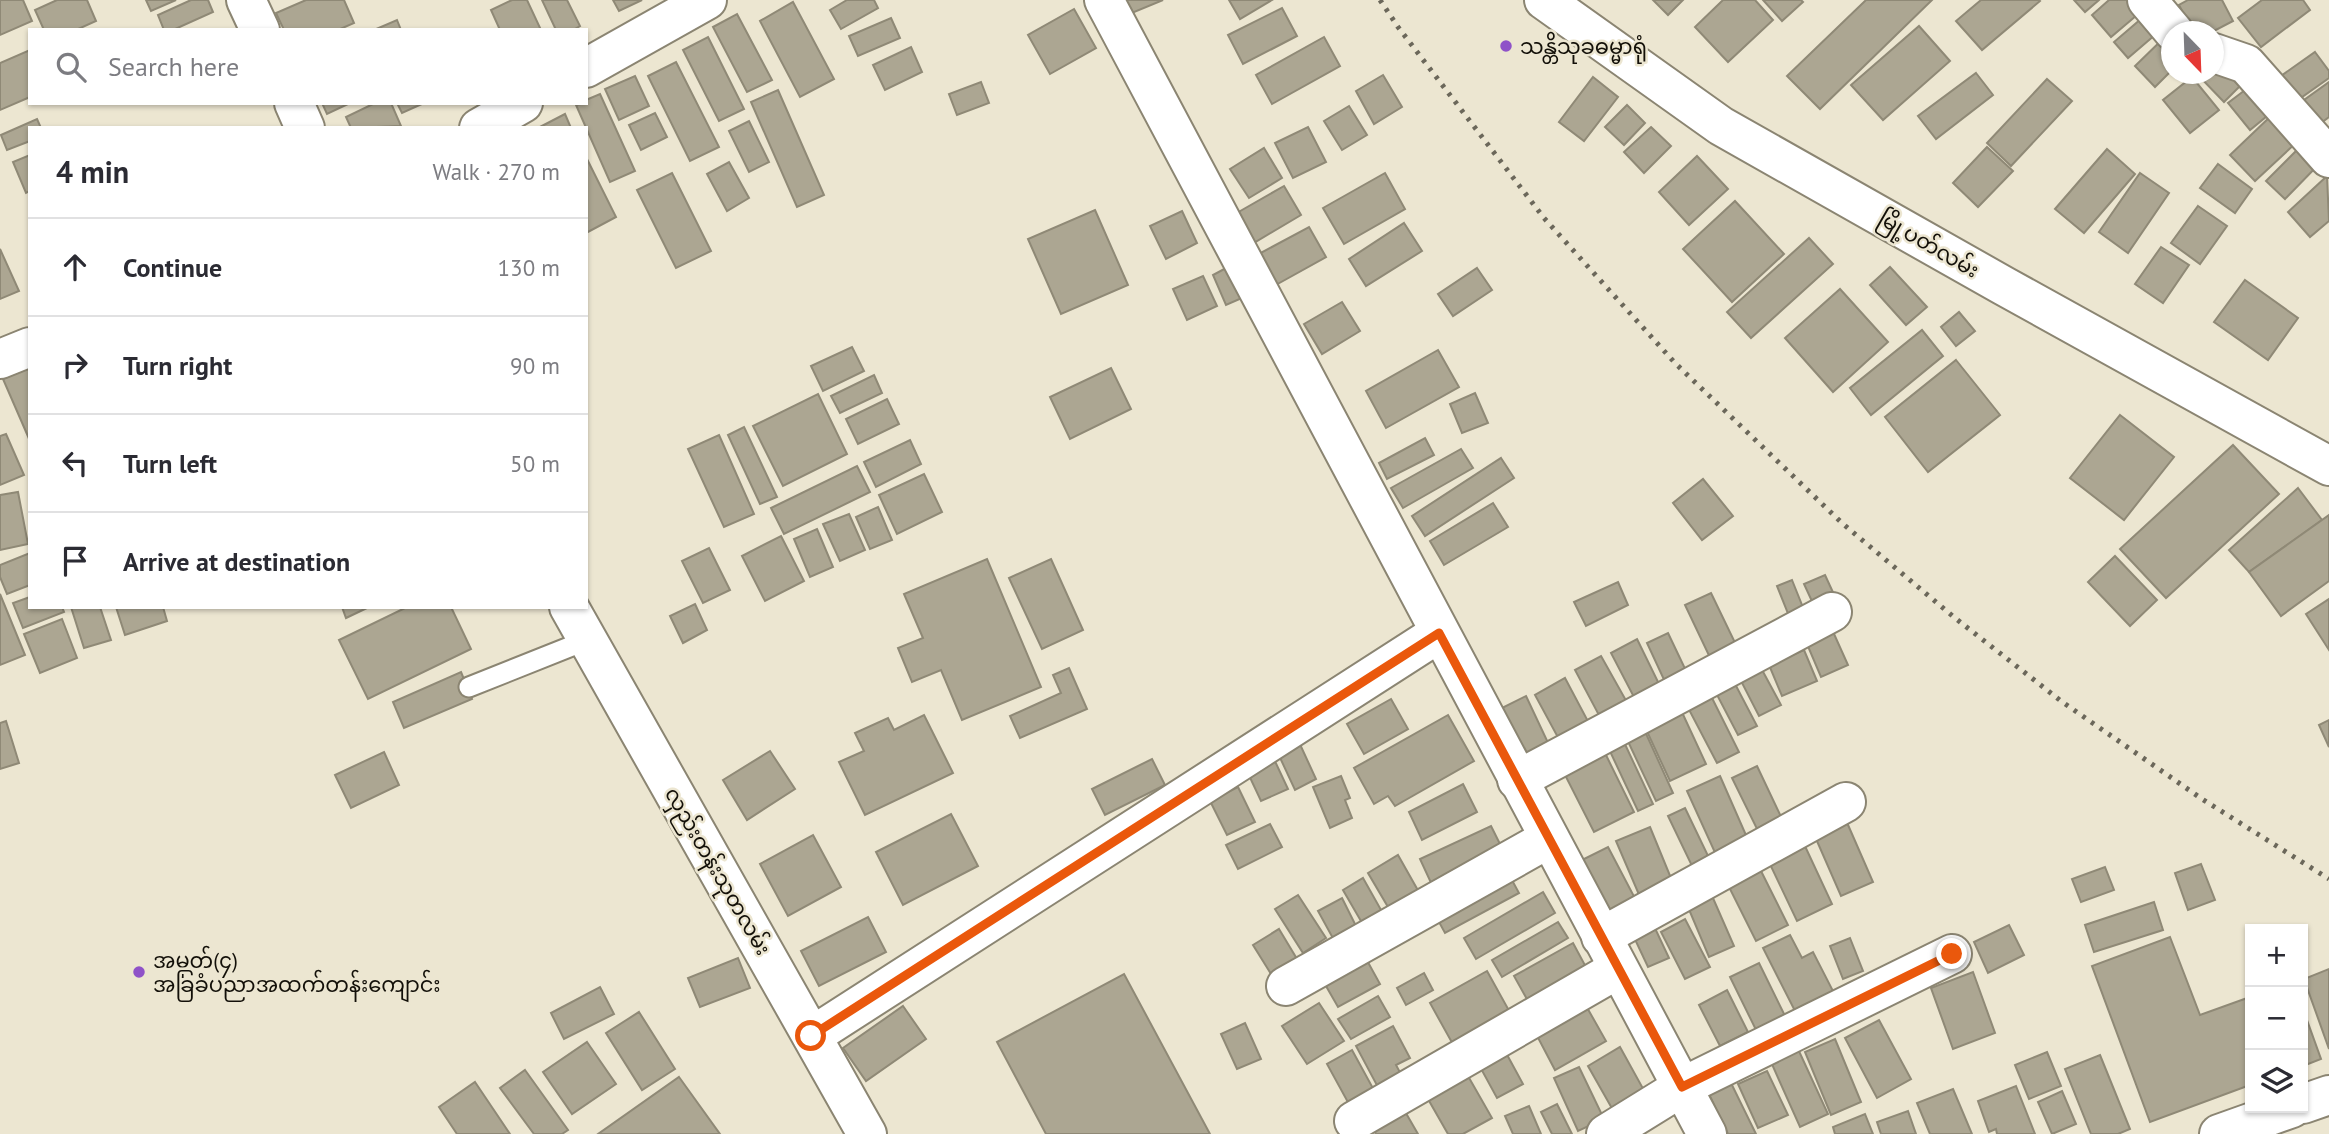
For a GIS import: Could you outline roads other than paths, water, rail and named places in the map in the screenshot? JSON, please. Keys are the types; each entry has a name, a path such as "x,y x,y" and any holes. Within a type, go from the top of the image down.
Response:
{"street":[{"path":"246,0 259,28"},
{"path":"588,67 707,0"},
{"path":"1104,0 1707,1134"},
{"name":"မြို့ပတ်လမ်း","path":"1544,0 1721,126 2329,466"},
{"path":"2147,0 2165,21"},
{"path":"2224,56 2246,64 2329,158"},
{"path":"295,105 304,126"},
{"path":"483,126 519,105"},
{"path":"0,359 28,348"},
{"path":"1517,780 1832,612"},
{"name":"လှည်းတန်းသုတလမ်း","path":"578,623 867,1134"},
{"path":"811,1036 1439,633"},
{"path":"1354,1122 1609,953 1846,802"},
{"path":"1286,986 1548,839"},
{"path":"1606,1134 1682,1087 1952,954"},
{"path":"2308,1102 2329,1095"},
{"path":"2219,1134 2278,1113"}],"lane":[{"path":"468,687 578,623"}],"railway":[{"path":"1380,0 1544,218 1675,363 1842,523 1955,618 2061,701 2202,799 2329,879"}],"place":[{"name":"သန္တိသုခဓမ္မာရုံ","path":"1506,46"},
{"name":"အမှတ်(၄) အခြခံပညာအထက်တန်းကျောင်း","path":"139,972"}]}
